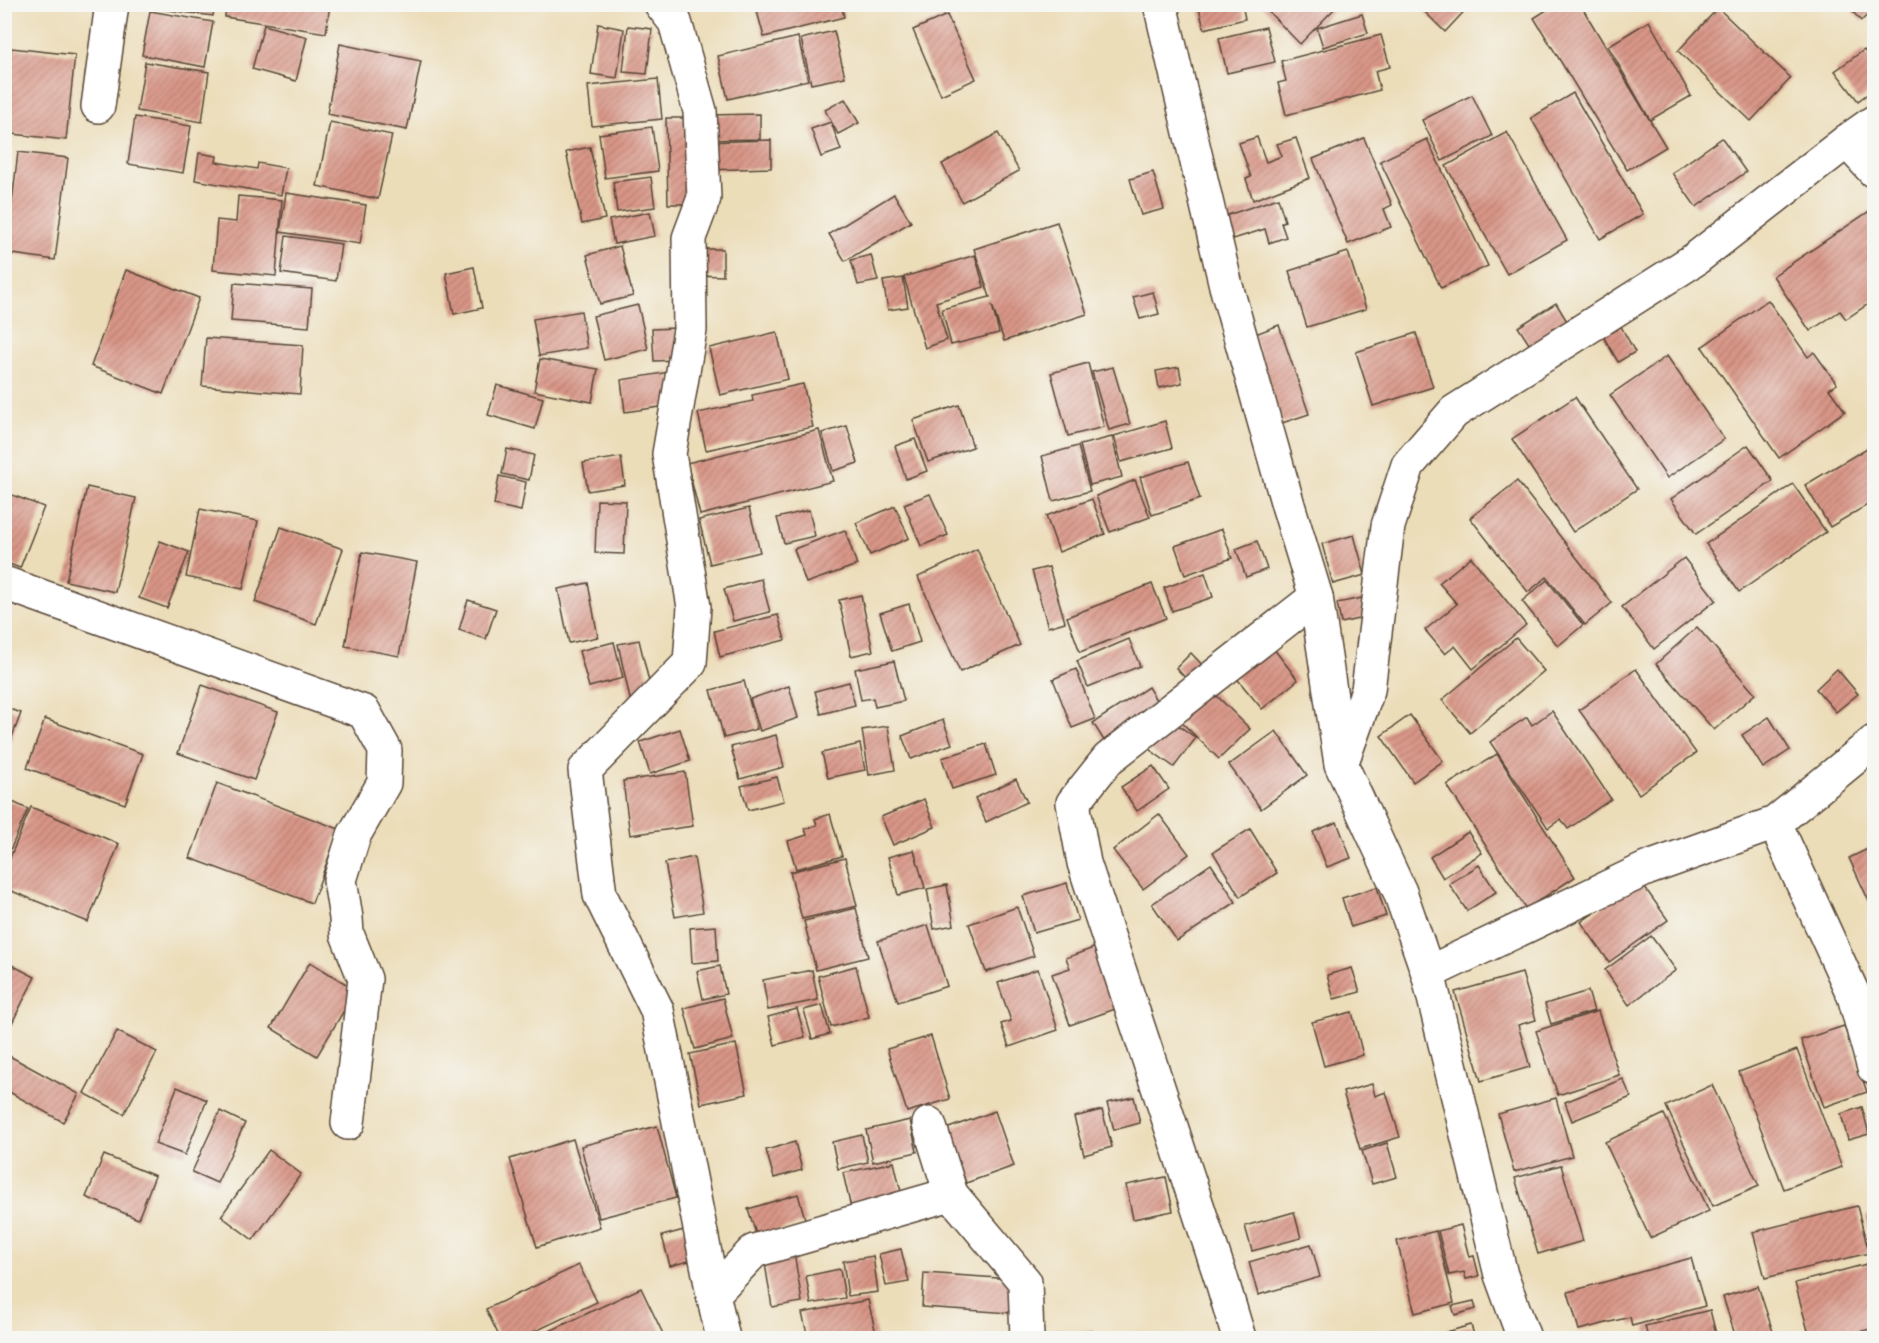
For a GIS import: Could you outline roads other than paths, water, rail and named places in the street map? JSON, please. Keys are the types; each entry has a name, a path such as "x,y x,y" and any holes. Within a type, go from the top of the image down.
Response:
{"street":[{"path":"98,106 112,4"},
{"path":"661,4 675,22 700,111 704,198 689,238 690,330 669,454 694,607 690,663 585,770 600,895 657,1010 723,1338"},
{"path":"1160,4 1226,286 1284,493 1316,597 1341,764 1400,892 1428,973 1501,1275 1524,1338"},
{"path":"1341,764 1368,690 1388,526 1408,465 1454,412 1694,260 1847,141 1875,122"},
{"path":"1847,141 1875,171"},
{"path":"4,583 364,712 385,750 384,783 354,836 340,880 346,934 365,979 348,1123"},
{"path":"1239,1338 1084,864 1073,802 1108,759 1316,597"},
{"path":"1428,973 1646,868 1775,822 1875,742"},
{"path":"1775,822 1854,996 1875,1068"},
{"path":"929,1124 951,1194 1025,1282 1027,1338"},
{"path":"713,1294 754,1251 951,1194"}]}
